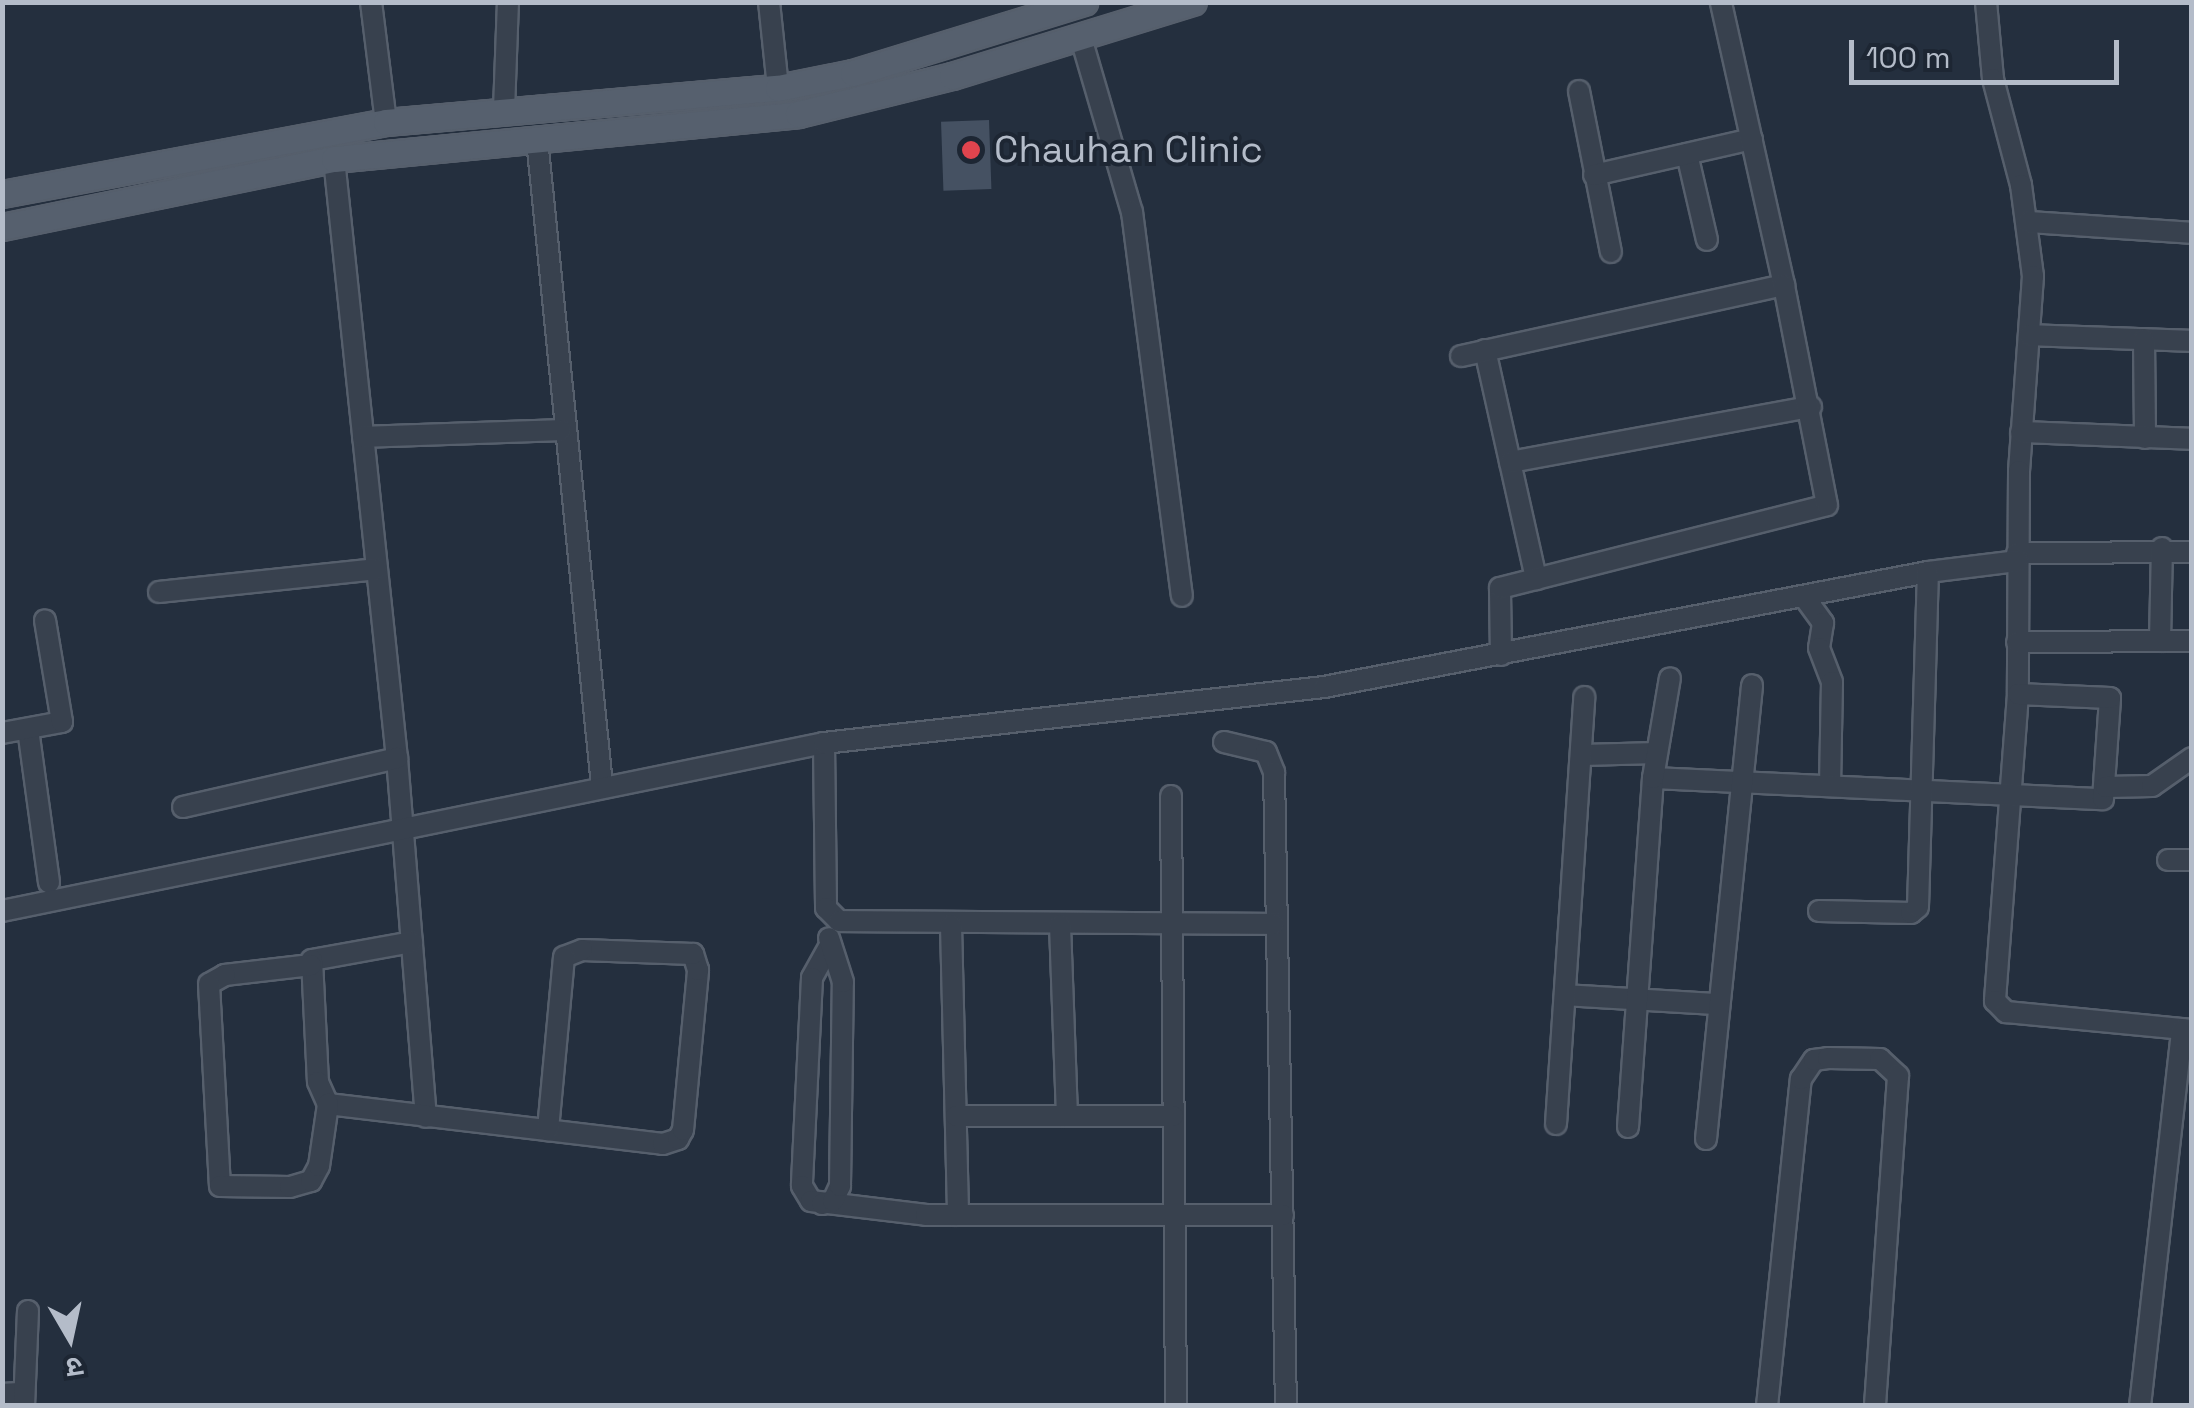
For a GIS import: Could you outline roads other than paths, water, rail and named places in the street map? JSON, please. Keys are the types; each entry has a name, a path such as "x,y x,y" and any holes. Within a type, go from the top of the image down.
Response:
{"main road":[{"path":"2,194 386,122 778,88 904,59 1084,2"},
{"path":"2,227 334,159 798,114 1082,38 1193,2"}],"street":[{"path":"371,2 386,122"},
{"path":"504,110 508,2"},
{"path":"768,2 778,88"},
{"path":"1500,655 1498,591 1820,511 1828,497 1721,2"},
{"path":"1986,2 1993,79 2028,222 2030,336 2021,432 2018,694 1996,1006 2006,1012 2187,1030 2140,1406"},
{"path":"1082,38 1132,212 1182,596"},
{"path":"1579,90 1611,252"},
{"path":"537,139 561,430 602,786"},
{"path":"1594,176 1752,139"},
{"path":"1687,154 1706,240"},
{"path":"334,159 396,758 426,1117"},
{"path":"2028,222 2192,232"},
{"path":"1461,356 1784,284"},
{"path":"2030,336 2192,341"},
{"path":"2144,339 2145,438"},
{"path":"1485,350 1536,579"},
{"path":"1510,462 1811,407"},
{"path":"362,437 561,430"},
{"path":"2021,432 2192,438"},
{"path":"2160,641 2162,548"},
{"path":"2,911 824,743 1324,687 2018,557 2162,548 2192,552"},
{"path":"159,592 377,569"},
{"path":"1818,910 1916,910 1925,792 1928,572"},
{"path":"1804,598 1823,623 1819,648 1832,682 1830,785"},
{"path":"2,733 62,722 45,620"},
{"path":"2018,642 2192,640"},
{"path":"1628,1127 1656,752 1670,678"},
{"path":"1706,1139 1752,685"},
{"path":"1654,778 1744,779 2098,803 2106,786 2110,698 2018,694"},
{"path":"1556,1124 1584,697"},
{"path":"28,729 49,882"},
{"path":"1224,742 1266,752 1273,764 1286,1406"},
{"path":"824,743 830,916 828,947 812,978 804,1195 822,1204 958,1215 1284,1214"},
{"path":"1583,755 1656,752"},
{"path":"182,808 396,758"},
{"path":"2106,786 2152,786 2192,758"},
{"path":"1171,796 1176,1406"},
{"path":"2168,860 2192,860"},
{"path":"830,916 852,924 1274,924"},
{"path":"951,925 958,1215"},
{"path":"1060,925 1067,1116"},
{"path":"311,965 225,975 209,984 220,1186 290,1188 311,1180 319,1166 328,1104 318,1082 311,965 318,956 412,942"},
{"path":"822,1204 833,1201 840,1186 843,982 828,947"},
{"path":"328,1104 663,1144 678,1139 698,970 693,954 567,954 548,1130"},
{"path":"1565,995 1718,1004"},
{"path":"1767,1406 1801,1079 1814,1060 1828,1058 1880,1060 1898,1076 1875,1406"},
{"path":"956,1116 1173,1116"},
{"path":"2,1394 24,1399 28,1312"}],"place":[{"name":"Chauhan Clinic","path":"971,150"}]}
